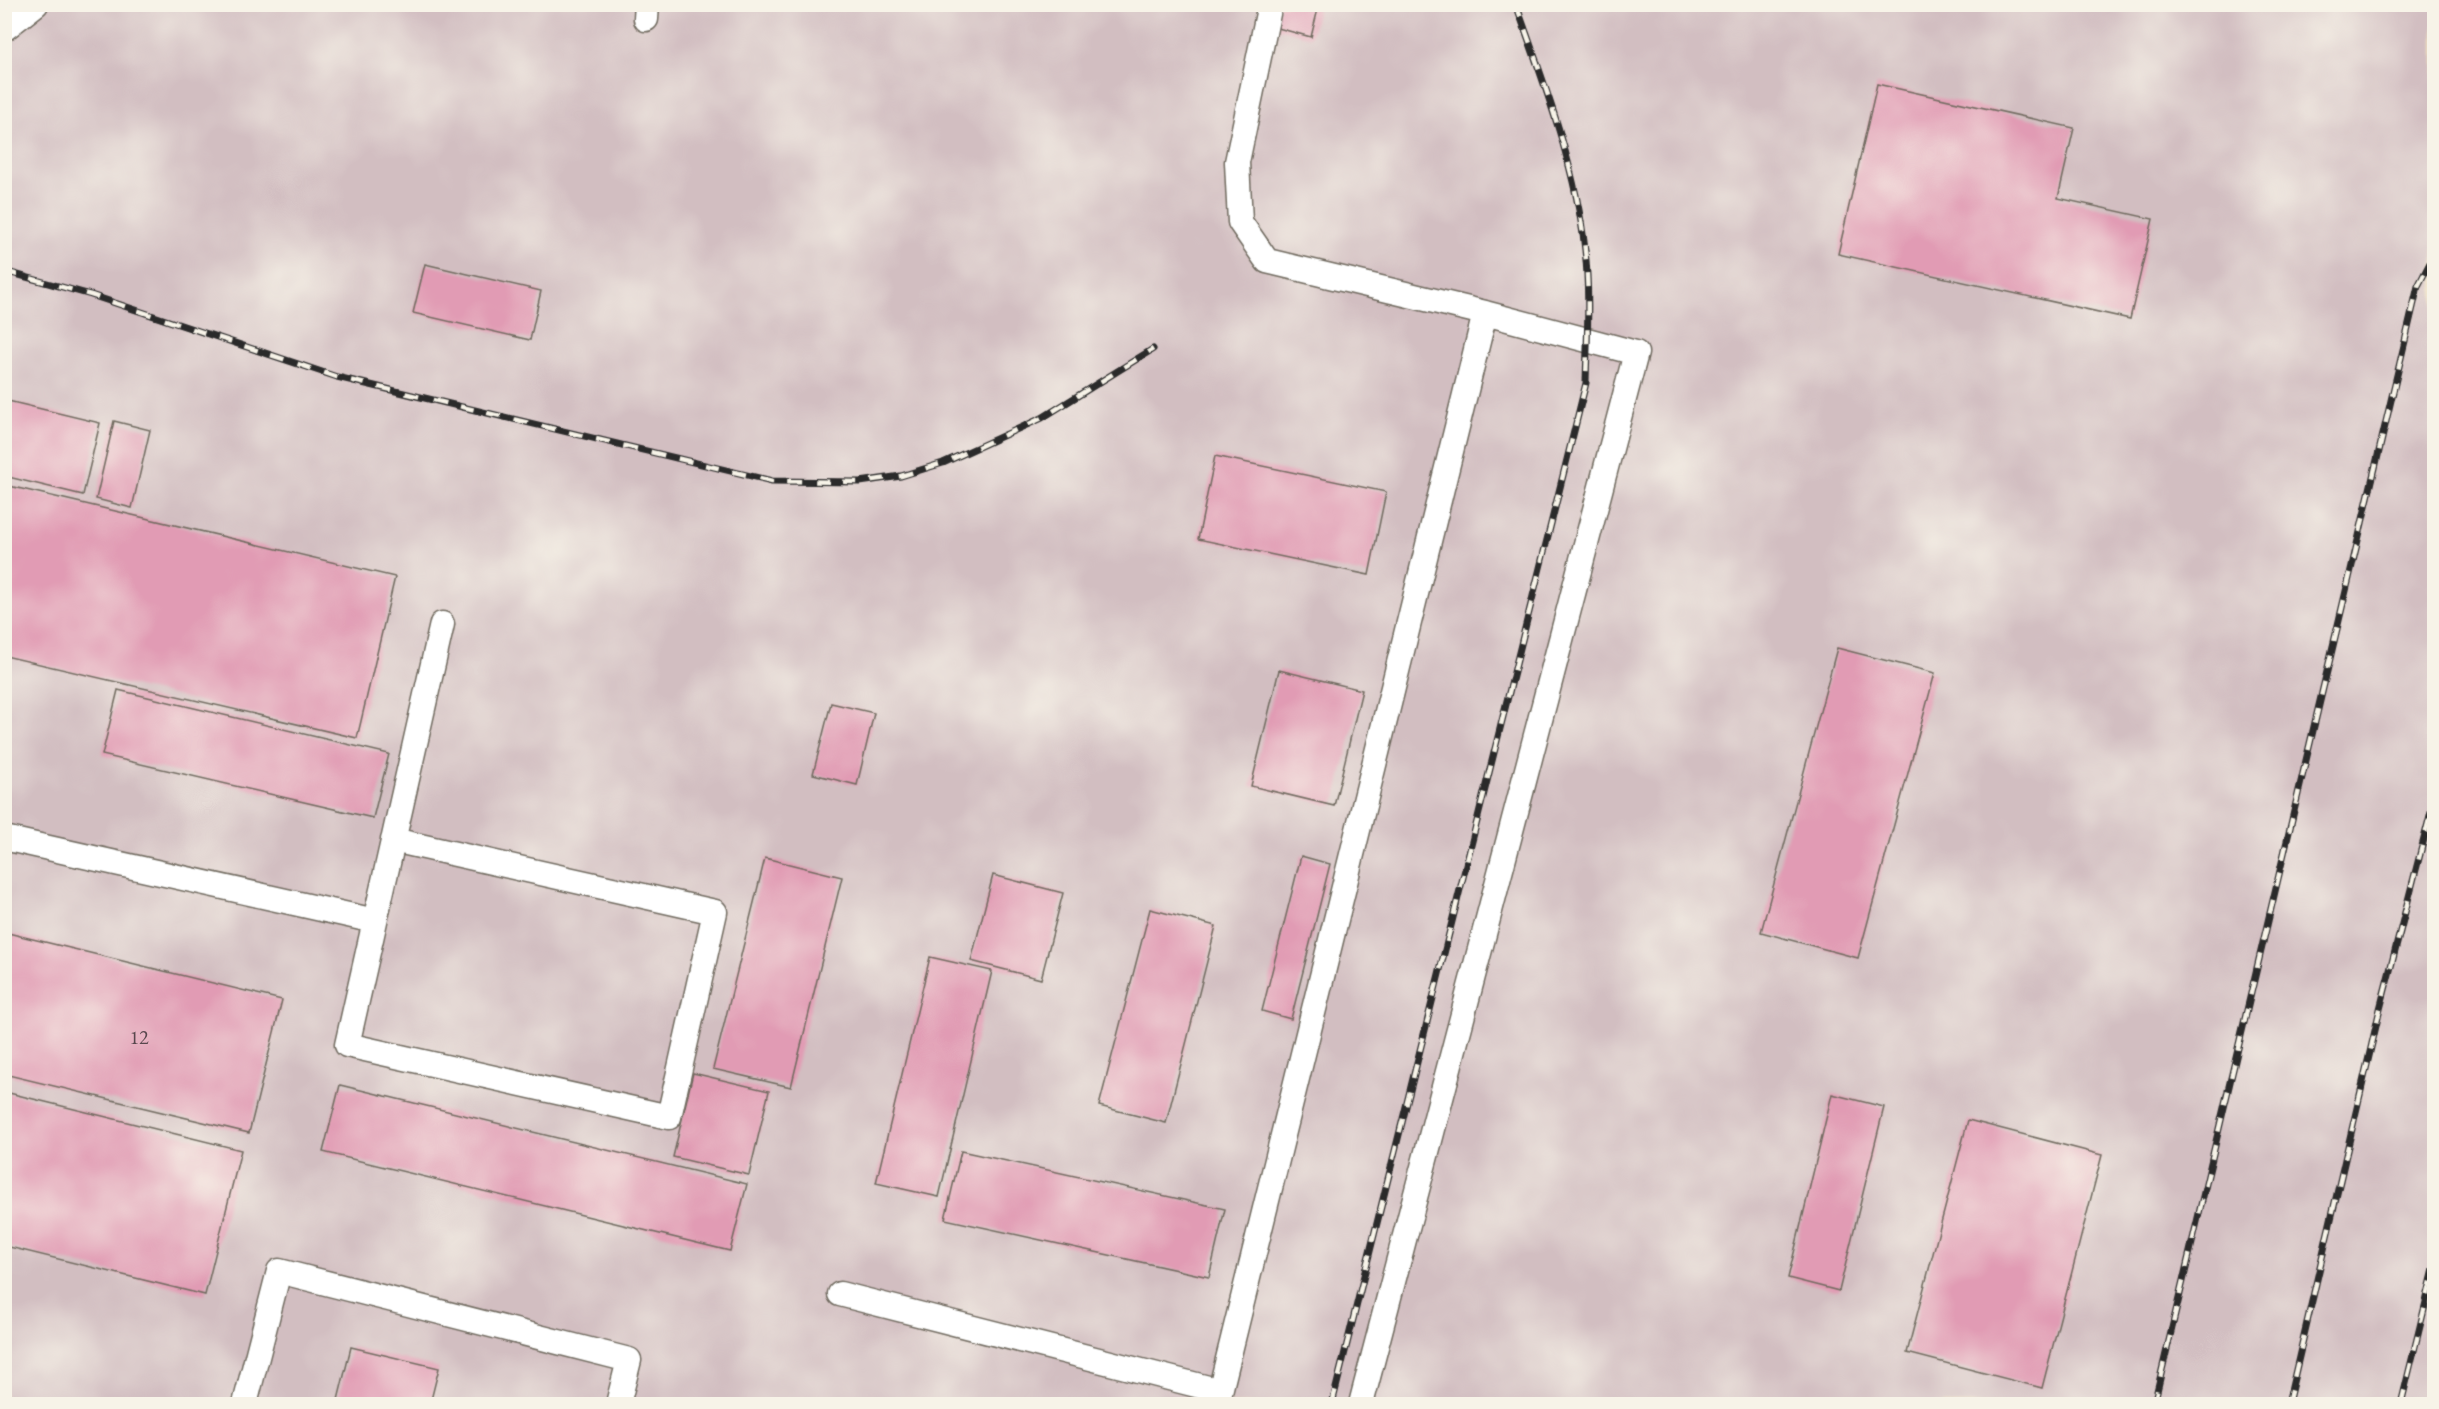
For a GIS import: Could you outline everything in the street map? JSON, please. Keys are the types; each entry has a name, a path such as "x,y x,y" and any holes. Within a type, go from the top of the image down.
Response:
{"lane":[{"path":"4,29 36,4"},
{"path":"1270,4 1237,162 1240,222 1267,261 1485,313 1636,353 1361,1404"},
{"path":"840,1293 1219,1398 1485,313"},
{"path":"393,840 715,912 669,1117 347,1045 393,840 442,624"},
{"path":"4,838 375,921"},
{"path":"245,1404 279,1271 629,1360 618,1404"}],"shaded area":[{"path":"5,5 2434,5 2434,1404 5,1404"}],"building":[{"path":"1280,5 1319,5 1311,37 1274,27"},
{"path":"1877,84 2074,128 2058,198 2153,219 2130,319 1838,254"},
{"path":"425,264 541,291 530,340 413,313"},
{"path":"4,400 100,423 83,495 4,476"},
{"path":"114,421 150,430 132,508 96,499"},
{"path":"1215,456 1386,492 1369,575 1198,539"},
{"path":"5,485 395,577 357,738 5,656"},
{"path":"1837,648 1935,673 1858,958 1761,932"},
{"path":"1279,670 1362,690 1334,806 1251,786"},
{"path":"118,690 389,754 373,818 102,755"},
{"path":"831,703 874,713 857,785 813,774"},
{"path":"1301,856 1330,864 1291,1019 1262,1011"},
{"path":"765,858 842,877 791,1087 713,1069"},
{"path":"993,875 1063,893 1041,979 971,961"},
{"path":"1150,909 1216,926 1166,1123 1099,1106"},
{"path":"4,932 282,1000 249,1133 4,1074"},
{"path":"930,957 992,971 939,1197 876,1183"},
{"path":"693,1073 769,1091 749,1175 673,1157"},
{"path":"340,1085 747,1184 730,1251 323,1152"},
{"path":"5,1092 241,1150 205,1295 5,1246"},
{"path":"1832,1094 1884,1107 1839,1291 1788,1278"},
{"path":"1968,1120 2102,1155 2042,1388 1907,1353"},
{"path":"961,1151 1225,1209 1209,1277 945,1219"},
{"path":"351,1347 439,1368 430,1404 337,1404"}],"railway":[{"path":"1332,1404 1586,383 1587,283 1581,219 1558,125 1516,4"},
{"path":"2154,1404 2418,286 2434,255"},
{"path":"4,271 91,295 337,377 772,481 860,482 901,476 943,463 1042,418 1153,349"},
{"path":"2288,1404 2380,1009 2434,800"},
{"path":"2401,1404 2434,1269"}]}
